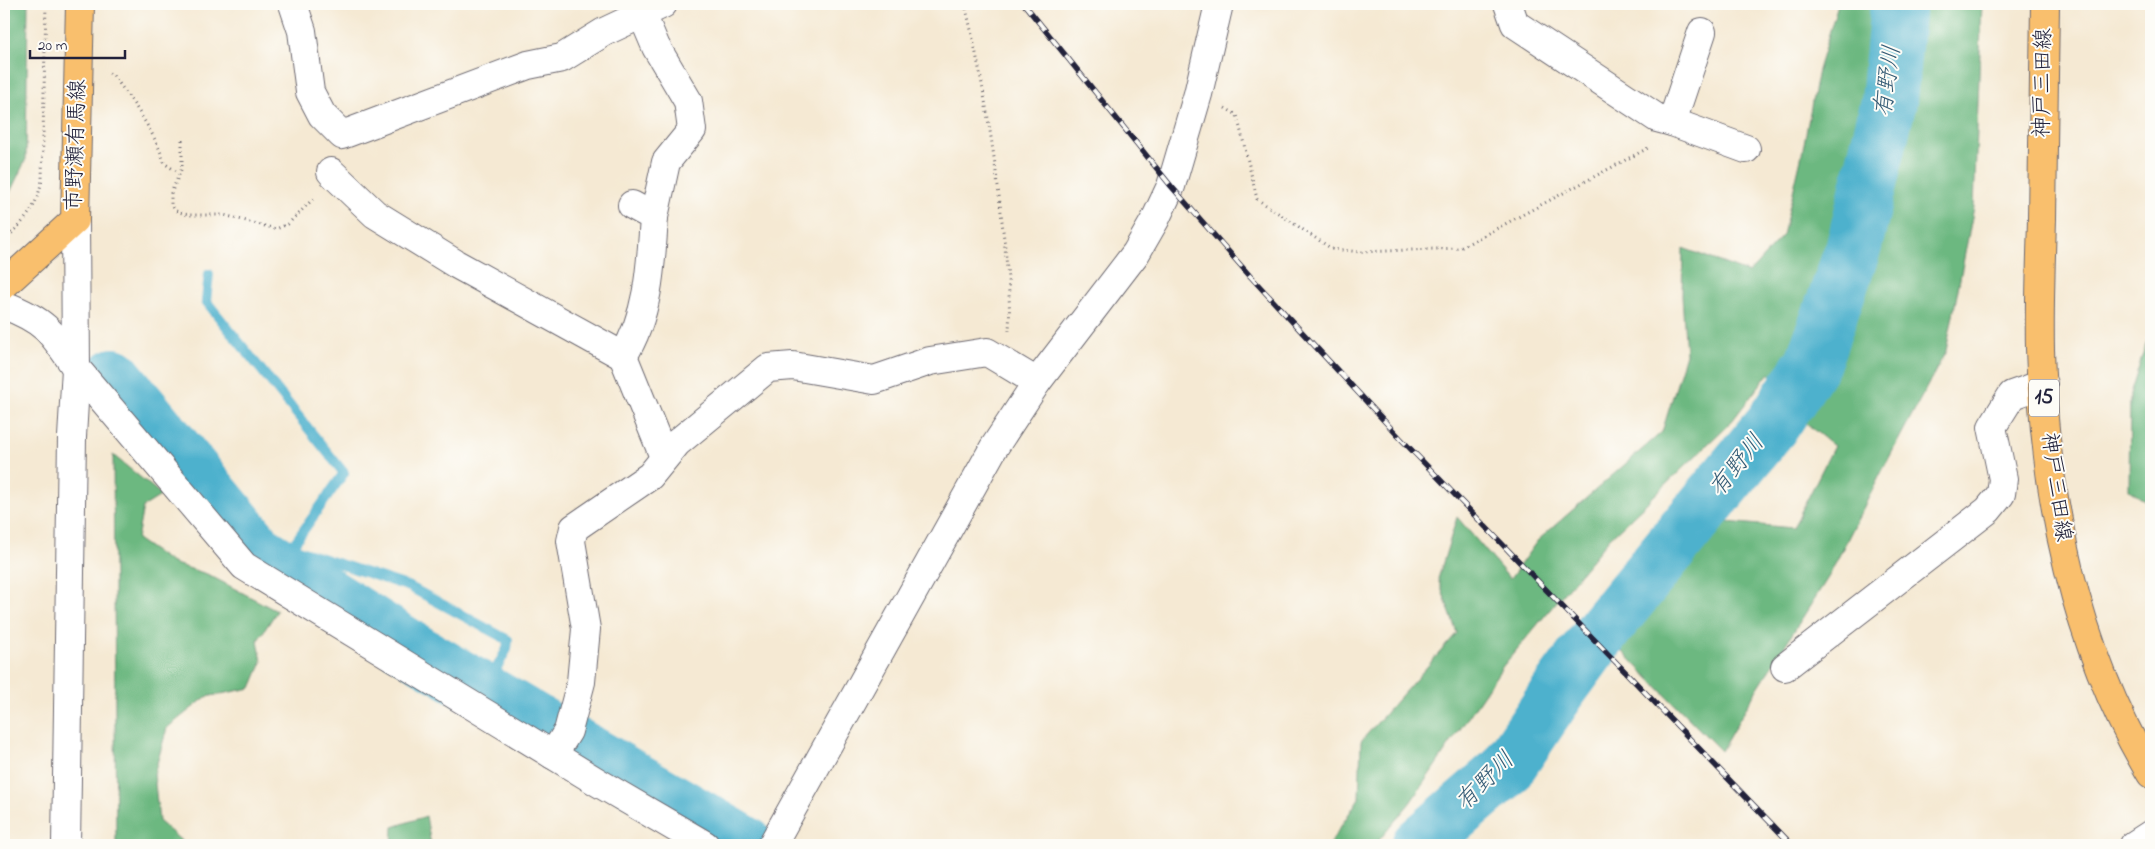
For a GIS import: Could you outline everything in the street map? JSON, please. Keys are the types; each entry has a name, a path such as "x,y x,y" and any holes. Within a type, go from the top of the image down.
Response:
{"main road":[{"name":"市野瀬有馬線","path":"4,285 76,220 80,4"},
{"name":"神戸三田線","path":"2045,4 2040,349 2048,462 2068,568 2085,629 2108,690 2151,774"}],"street":[{"path":"293,4 302,31 310,92 322,115 342,135 528,65 562,58 604,32 653,9 656,47 688,101 692,130 666,162 643,211 650,282 634,339 623,356"},
{"path":"772,845 993,449 1037,382 1136,253 1154,220 1170,186 1198,94 1219,4"},
{"path":"1508,4 1515,24 1657,118 1746,149"},
{"path":"1672,122 1702,32"},
{"path":"331,172 375,214 456,264 623,356 664,457"},
{"path":"66,845 72,437 76,368 76,220"},
{"path":"4,306 37,320 54,334 76,368 244,566 561,743 705,845"},
{"path":"561,743 581,682 586,629 571,541 574,528 650,476 677,442 768,368 793,366 874,380 930,361 987,352 1037,382"},
{"path":"1785,668 1988,510 2001,494 2003,479 1992,427 2012,395 2042,384"},
{"path":"2134,845 2151,834"}],"path":[{"path":"4,241 30,213 37,201 42,180 46,4"},
{"path":"965,4 980,66 998,189 1010,299 1009,337 1001,361"},
{"path":"79,66 113,75 132,101 161,153 164,163 180,173"},
{"path":"1198,94 1237,115 1257,199 1332,248 1361,252 1460,248 1672,135 1672,122"},
{"path":"182,140 182,168 171,193 170,204 176,211 188,215 224,216 276,229 288,224 318,194 331,172"}],"green space":[{"path":"4,4 28,4 26,159 4,205"},
{"path":"1838,4 1982,4 1974,207 1946,351 1829,576 1754,694 1721,751 1615,644 1644,601 1727,522 1793,528 1834,446 1804,422 1769,373 1732,421 1609,539 1503,666 1410,803 1375,845 1329,845 1359,798 1361,741 1457,633 1438,579 1457,517 1510,579 1537,541 1662,432 1686,354 1682,296 1683,248 1749,273 1783,235 1802,154 1818,70"},
{"path":"2151,328 2151,505 2129,490 2130,394"},
{"path":"113,455 162,495 143,507 137,539 172,563 207,574 277,611 258,640 262,662 251,688 206,697 167,728 154,774 159,821 186,845 116,845"},
{"path":"426,816 431,845 392,845 393,827"}],"waterway":[{"name":"有野川","path":"1419,845 1505,771 1562,686 1606,626 1774,422 1813,362 1854,246 1889,101 1898,4"},
{"path":"209,274 206,301 344,473 291,548 410,587 508,640 507,649 484,691"},
{"path":"114,376 259,552 418,653 747,845"}],"railway":[{"path":"1024,4 1171,186 1250,276 1402,440 1792,845"}]}
